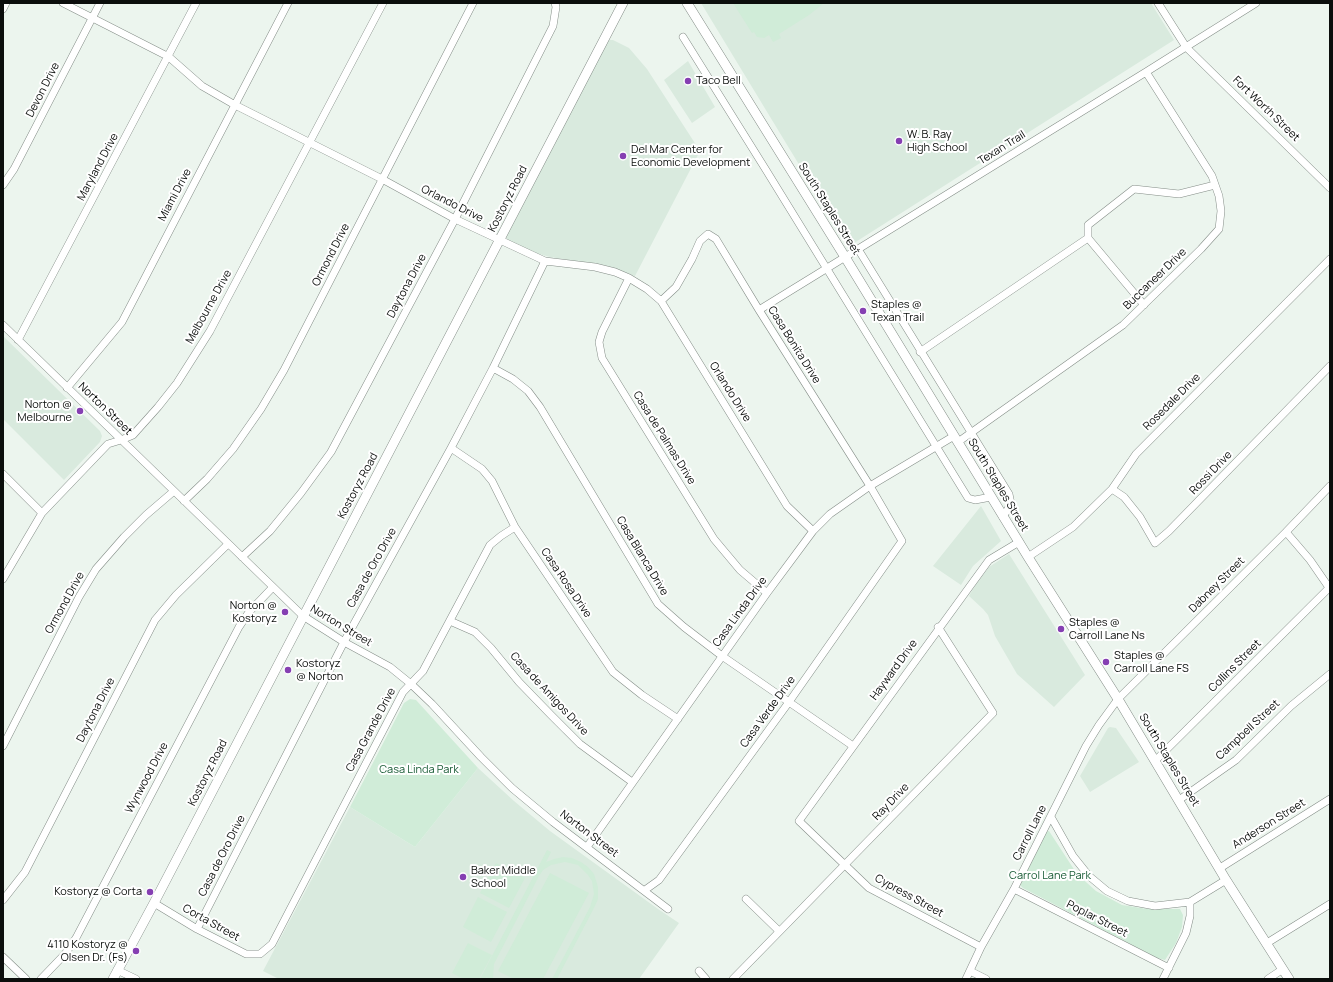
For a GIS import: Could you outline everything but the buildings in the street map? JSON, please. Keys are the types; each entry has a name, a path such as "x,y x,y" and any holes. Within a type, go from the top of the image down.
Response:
{"main road":[{"name":"Kostoryz Road","path":"113,979 500,241 623,3"},
{"name":"South Staples Street","path":"687,3 845,257 1028,558 1118,699 1226,880 1289,979"}],"street":[{"path":"3,9 6,3"},
{"name":"Orlando Drive","path":"63,3 169,57 202,86 235,105 382,179 455,219 545,261 595,267 615,272 629,278 647,289 661,301 787,506 813,531"},
{"name":"Devon Drive","path":"3,185 14,169 100,3"},
{"name":"Maryland Drive","path":"18,340 169,57 196,3"},
{"name":"Miami Drive","path":"67,388 122,322 288,3"},
{"name":"Melbourne Drive","path":"3,579 6,567 42,513 108,444 133,435 177,383 210,331 383,3"},
{"name":"Ormond Drive","path":"184,501 233,449 261,409 284,370 474,3"},
{"name":"Daytona Drive","path":"242,558 270,531 301,493 331,452 455,219 553,26 556,3"},
{"name":"Fort Worth Street","path":"1158,3 1186,47 1330,188"},
{"name":"Texan Trail","path":"759,310 1256,3"},
{"path":"683,37 968,498 976,500 991,497"},
{"name":"Buccaneer Drive","path":"956,439 970,433 1123,325 1201,249 1219,229 1221,211 1219,196 1212,176 1146,72"},
{"path":"1144,305 1088,238 1088,226 1134,188 1179,194 1215,184"},
{"name":"Casa Bonita Drive","path":"661,301 676,287 692,260 700,242 708,234 716,239 870,486 902,541"},
{"path":"920,352 1088,238"},
{"path":"858,249 1008,494 1011,504 1003,517"},
{"name":"Rosedale Drive","path":"1028,558 1073,527 1112,489 1136,454 1330,259"},
{"name":"Casa de Oro Drive","path":"196,929 344,642 451,448 493,368 545,261"},
{"name":"Casa de Palmas Drive","path":"629,278 602,332 599,342 602,358 714,539 740,570 767,593"},
{"name":"Norton Street","path":"3,325 303,616 344,642 390,667 432,704 512,788 553,822 645,890 668,909"},
{"name":"Rossi Drive","path":"1112,489 1124,497 1136,512 1156,543 1330,366"},
{"name":"Casa Blanca Drive","path":"493,368 513,379 528,390 540,407 658,604 684,627 722,656 853,746"},
{"name":"Casa Linda Drive","path":"587,847 767,593 813,531 830,514 870,486 937,446 956,439"},
{"name":"Casa Rosa Drive","path":"451,448 482,469 492,481 515,527 613,672 642,695 678,719"},
{"path":"3,474 42,513"},
{"name":"Dabney Street","path":"1118,699 1286,532 1330,486"},
{"name":"Ormond Drive","path":"3,746 79,597 96,569 146,515 174,491"},
{"name":"Casa Grande Drive","path":"260,954 272,944 403,692 423,671 490,545 500,536 515,527"},
{"path":"1286,532 1310,560 1330,588"},
{"name":"Casa Verde Drive","path":"645,890 659,880 789,702 902,541"},
{"name":"Hayward Drive","path":"798,821 988,560 1019,542"},
{"name":"Daytona Drive","path":"3,900 25,872 155,620 176,596 228,544"},
{"name":"Wynwood Drive","path":"41,979 64,954 76,938 239,627 249,612 272,587"},
{"name":"Collins Street","path":"1155,761 1330,588"},
{"name":"Casa de Amigos Drive","path":"450,621 475,632 491,648 519,682 580,744 632,782"},
{"name":"Ray Drive","path":"733,979 994,713 938,627"},
{"name":"Campbell Street","path":"1179,800 1236,760 1291,706 1330,674"},
{"name":"Carroll Lane","path":"966,979 981,947 1014,889 1086,746 1118,699"},
{"name":"Anderson Street","path":"1220,868 1330,799"},
{"path":"1051,817 1073,856 1089,876 1107,891 1128,901 1155,906 1190,902 1226,880"},
{"name":"Cypress Street","path":"798,821 869,888 981,947"},
{"name":"Poplar Street","path":"1014,889 1169,968"},
{"path":"746,898 779,931"},
{"path":"1163,979 1186,933 1190,916 1190,902"},
{"name":"Corta Street","path":"154,903 196,929 246,954 260,954"},
{"path":"1267,943 1330,904"},
{"path":"3,957 26,979"},
{"path":"1268,979 1283,969"},
{"path":"118,970 136,979"},
{"path":"970,970 986,979"},
{"path":"699,971 706,979"}],"shaded area":[{"name":"W. B. Ray High School","path":"701,3 1151,3 1174,40 854,243 846,242"},
{"name":"Del Mar Center for Economic Development","path":"608,40 613,40 629,48 647,69 700,151 635,276 606,266 550,257 532,252 508,241 506,237"},
{"path":"688,61 715,107 692,123 664,80"},
{"path":"3,336 100,431 102,436 100,442 64,480 3,419"},
{"path":"981,506 1001,541 973,566 961,585 933,566"},
{"path":"1009,554 1085,675 1054,707 1017,674 995,636 988,615 969,596 989,567"},
{"path":"1110,727 1116,728 1139,762 1090,792 1080,776"},
{"name":"Baker Middle School","path":"478,768 550,831 679,923 639,979 279,979 263,971 350,807 415,847"}],"green space":[{"path":"733,3 824,3 809,15 779,34 781,38 773,42 769,35 764,38 757,37 754,32 752,33"},
{"name":"Casa Linda Park","path":"410,699 416,700 478,768 415,847 350,807 404,703"},
{"name":"Carrol Lane Park","path":"1049,831 1077,874 1096,891 1122,905 1147,909 1180,909 1183,915 1182,927 1176,943 1165,960 1157,958 1023,888 1020,885 1046,832"},
{"path":"547,850 551,852 546,862 563,857 572,858 588,867 594,874 598,887 598,899 595,906 557,979 552,979 590,907 594,894 592,881 578,865 565,862 551,865 543,870 494,964 493,979 488,979 487,977 486,979 480,979"},
{"path":"496,863 525,878 509,908 480,893"},
{"path":"550,873 589,893 543,979 514,979 498,971"},
{"path":"478,897 507,912 491,942 463,927"},
{"path":"468,943 492,955 479,979 464,979 452,973"}],"place":[{"name":"Taco Bell","path":"688,81"},
{"name":"W. B. Ray High School","path":"899,141"},
{"name":"Del Mar Center for Economic Development","path":"623,156"},
{"name":"Staples @ Texan Trail","path":"863,311"},
{"name":"Norton @ Melbourne","path":"80,411"},
{"name":"Norton @ Kostoryz","path":"285,612"},
{"name":"Staples @ Carroll Lane Ns","path":"1061,629"},
{"name":"Staples @ Carroll Lane FS","path":"1106,662"},
{"name":"Kostoryz @ Norton","path":"288,670"},
{"name":"Baker Middle School","path":"463,877"},
{"name":"Kostoryz @ Corta","path":"150,892"},
{"name":"4110 Kostoryz @ Olsen Dr. (Fs)","path":"136,951"}]}
